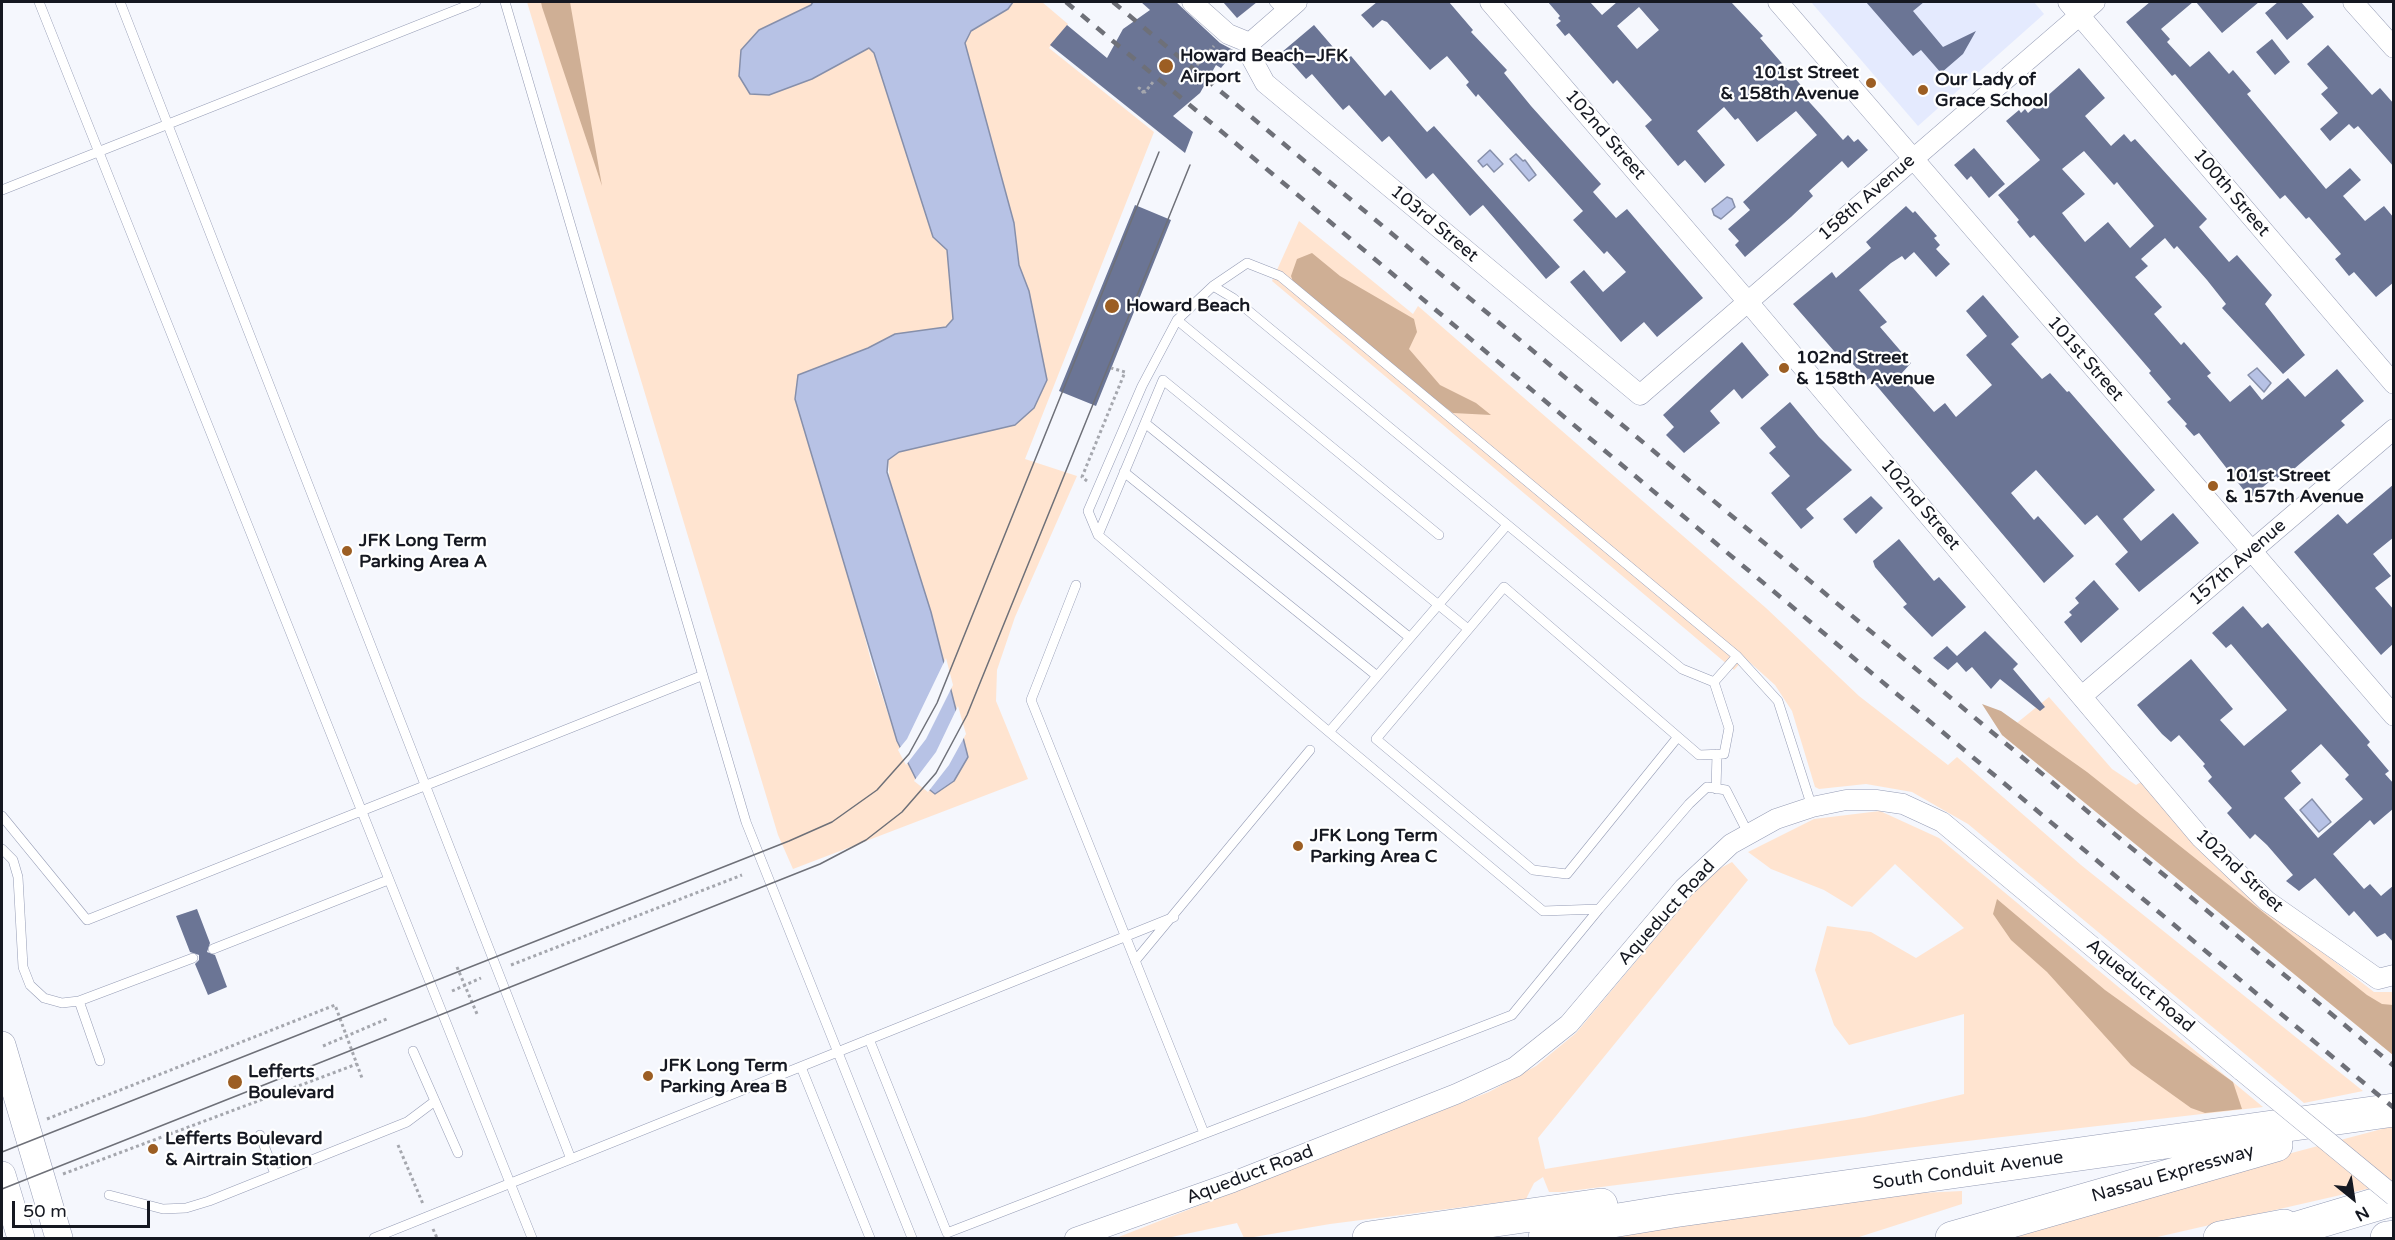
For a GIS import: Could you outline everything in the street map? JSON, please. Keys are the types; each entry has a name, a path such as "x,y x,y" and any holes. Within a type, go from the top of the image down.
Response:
{"highway":[{"name":"South Conduit Avenue","path":"1545,1239 1640,1216 2394,1111"},
{"name":"Nassau Expressway","path":"1952,1239 2204,1164 2394,1111"},
{"path":"1369,1239 1708,1191 1830,1190"},
{"path":"2264,1239 2394,1198"},
{"path":"2220,1239 2330,1218"},
{"path":"2387,1239 2394,1237"}],"street":[{"path":"1192,2 1228,34 1252,42 1285,5"},
{"name":"102nd Street","path":"1490,2 1748,302 2200,838 2267,901 2386,977"},
{"name":"101st Street","path":"1778,2 2394,716"},
{"name":"158th Avenue","path":"1640,395 1913,159 2074,8 2095,2"},
{"path":"2353,2 2394,48"},
{"name":"100th Street","path":"2074,8 2394,384"},
{"name":"103rd Street","path":"1252,42 1252,59 1265,83 1640,395"},
{"name":"157th Avenue","path":"2082,696 2394,429"},
{"name":"Aqueduct Road","path":"1076,1239 1275,1165 1466,1090 1515,1067 1569,1024 1684,888 1715,857 1749,832 1812,807 1846,800 1890,801 1916,809 1942,822 2394,1198"},
{"path":"2,1045 10,1090 59,1239"},
{"path":"2,1175 21,1239"}],"lane":[{"path":"39,2 532,1239"},
{"path":"120,2 571,1159"},
{"path":"2,190 476,2"},
{"path":"505,2 701,676 746,822 836,1053 912,1239"},
{"path":"1599,909 1543,911 1098,535 1088,511 1096,488 1142,386 1177,320 1213,286 1247,263 1280,276 1737,656 1778,701 1812,807"},
{"path":"1213,286 1233,298 1682,669 1714,682 1729,728 1724,754 1699,755 1504,586 1376,739 1533,870 1567,874 1677,738"},
{"path":"1177,320 1438,535"},
{"path":"1098,535 1163,380 1468,629"},
{"path":"1145,423 1408,638"},
{"path":"1124,472 1377,676"},
{"path":"1329,732 1506,525"},
{"path":"1076,585 1031,700 1204,1133"},
{"path":"1714,682 1737,656"},
{"path":"2,816 87,920 701,676"},
{"path":"1136,961 1310,750"},
{"path":"1716,789 1717,754"},
{"path":"869,1040 947,1233 1512,1015 1599,909 1689,804 1707,787 1726,790 1749,832"},
{"path":"2,849 13,860 18,877 21,957 26,977 44,998 62,1003 79,1001 193,958"},
{"path":"213,950 388,880"},
{"path":"374,1239 1174,917"},
{"path":"79,1001 100,1061"},
{"path":"413,1051 458,1153"},
{"path":"801,1066 870,1239"},
{"path":"109,1195 163,1209 186,1208 407,1122 435,1101"},
{"path":"260,1135 275,1174"}],"path":[{"path":"1197,65 1217,43"},
{"path":"1144,93 1139,88 1145,92 1153,82"},
{"path":"1096,488 1082,477 1125,372 1111,368"},
{"path":"511,964 742,875"},
{"path":"457,967 477,1014"},
{"path":"452,991 481,978"},
{"path":"44,1120 335,1005 362,1078"},
{"path":"322,1046 389,1018"},
{"path":"59,1175 357,1064"},
{"path":"398,1145 437,1239"}],"shaded area":[{"path":"527,2 813,2 812,79 869,48 874,53 933,237 947,250 953,319 946,327 895,334 868,348 798,375 872,665 897,741 916,778 888,460 899,452 1015,425 1029,291 1019,265 1014,223 965,43 971,31 1008,9 1013,2 1042,2 1068,24 1049,48 1154,132 1025,459 1077,476 1015,617 997,670 996,701 1028,779 793,869 778,835"},
{"path":"541,2 570,2 602,186 542,7"},
{"name":"Our Lady of Grace School","path":"1811,2 2034,2 2044,14 1918,126"},
{"path":"1299,221 1413,314 1418,306 1766,608 1859,696 1948,765 1957,757 2081,865 2363,1091 2304,1103 1968,824 1912,792 1866,784 1819,789 1815,787 1792,711 1775,685 1745,658 1734,670 1272,281"},
{"path":"1312,253 1340,276 1414,319 1417,332 1409,349 1440,385 1476,403 1491,415 1453,413 1354,340 1295,288 1291,276 1297,259"},
{"path":"2049,697 2112,769 2136,785 2141,782 2256,901 2374,992 2393,992 2393,1055 2002,735"},
{"path":"1982,704 2001,711 2087,772 2367,995 2382,1004 2393,1005 2393,1055 2002,735"},
{"path":"1880,811 1939,838 2263,1107 1915,1147 1562,1192 1549,1192 1543,1177 1534,1183 1526,1199 1330,1224 1248,1238 1244,1238 1237,1223 1167,1238 1116,1238 1489,1092 1536,1066 1576,1033 1694,892 1717,870 1732,862 1748,880 1538,1138 1545,1169 1865,1117 1964,1094 1964,1014 1849,1045 1834,1025 1815,970 1827,926 1871,932 1916,958 1964,928 1895,864 1852,907 1824,890 1771,869 1748,852 1814,819"},
{"path":"1997,899 2105,990 2233,1082 2242,1109 2205,1113 2191,1108 2131,1065 2047,972 2011,940 1993,914"},
{"path":"2393,1126 2393,1183 2153,1238 1997,1238 2224,1171"},
{"path":"1962,1191 1962,1204 1856,1238 1592,1238 1878,1195"}],"water":[{"path":"813,2 1013,2 1008,9 971,31 965,43 1014,223 1019,265 1029,291 1047,380 1034,408 1015,425 899,452 888,460 887,472 931,612 968,757 954,781 935,794 916,779 897,741 795,399 798,375 868,348 895,334 946,327 953,319 947,250 933,237 874,53 869,48 812,79 769,95 750,94 739,76 741,50 759,30"},
{"path":"1490,150 1503,164 1494,172 1487,164 1483,167 1478,161"},
{"path":"1516,154 1523,161 1525,160 1536,175 1529,181 1510,159"},
{"path":"1727,197 1732,199 1735,207 1721,219 1714,215 1712,209"},
{"path":"2257,368 2271,383 2264,392 2248,375"},
{"path":"2312,799 2331,822 2319,832 2300,810"}],"pier":[{"path":"946,658 953,685 926,739 906,765 898,750 907,739"},
{"path":"958,706 966,734 949,765 928,792 914,781 936,752"}],"building":[{"path":"1141,2 1176,2 1220,43 1235,51 1221,68 1216,65 1200,93 1173,116 1193,132 1185,153 1050,45 1067,25 1107,58 1123,29 1150,10"},
{"path":"1223,2 1257,2 1237,18"},
{"path":"1377,2 1449,2 1473,30 1471,32 1507,70 1504,73 1531,106 1601,184 1593,192 1616,218 1627,209 1703,298 1657,337 1644,322 1621,342 1570,282 1584,270 1603,292 1626,272 1607,251 1604,254 1573,220 1583,211 1478,94 1476,97 1466,85 1469,82 1447,56 1430,70 1387,22 1382,20 1373,28 1361,15"},
{"path":"1548,2 1590,2 1602,15 1617,2 1731,2 1763,36 1760,38 1806,91 1802,94 1843,140 1848,135 1854,142 1858,139 1868,150 1848,168 1842,161 1809,191 1813,196 1745,257 1735,245 1739,241 1728,229 1750,210 1743,202 1817,135 1796,111 1757,142 1738,118 1735,120 1724,107 1697,131 1725,165 1705,183 1685,160 1678,166 1645,126 1652,120 1617,80 1613,84 1569,33 1565,36 1556,25 1561,21 1558,18 1560,16","holes":["1639,7 1659,30 1637,49 1617,26"]},
{"path":"1866,2 1924,2 1913,11 1943,47 1976,31 1963,54 1941,73 1921,50 1913,56"},
{"path":"2150,2 2193,2 2161,29 2170,39 2167,42 2190,67 2209,51 2229,74 2233,70 2251,91 2247,94 2326,189 2350,168 2361,180 2343,196 2365,221 2384,206 2394,218 2394,282 2376,297 2354,272 2349,276 2335,259 2341,254 2309,217 2306,219 2285,195 2280,199 2175,74 2172,76 2126,22"},
{"path":"2196,2 2259,2 2222,33"},
{"path":"2278,2 2301,2 2314,17 2287,40 2265,13"},
{"path":"1314,25 1345,61 1351,56 1385,96 1391,90 1427,132 1434,126 1560,267 1546,279 1483,205 1470,216 1433,173 1426,179 1389,136 1382,142 1349,105 1343,110 1312,74 1306,79 1282,52"},
{"path":"2272,39 2290,62 2275,75 2256,52"},
{"path":"2328,45 2372,95 2380,88 2394,104 2394,167 2358,126 2354,129 2349,124 2330,141 2320,129 2338,113 2321,94 2328,88 2307,64"},
{"path":"2079,68 2105,98 2085,116 2111,146 2124,134 2131,142 2135,139 2207,219 2199,227 2229,262 2237,255 2272,295 2265,304 2305,355 2283,374 2222,308 2226,304 2177,246 2174,249 2165,238 2141,259 2148,266 2135,277 2162,307 2154,314 2181,345 2184,342 2211,373 2207,376 2230,402 2250,385 2262,400 2288,378 2305,397 2337,369 2364,401 2341,421 2345,425 2280,481 2276,476 2250,498 2199,433 2194,436 2185,426 2187,424 2167,402 2171,399 2149,373 2151,371 2034,235 2030,238 2017,222 2019,220 1998,195 2040,160 2006,121 2019,110 2021,113 2025,109 2028,113","holes":["2084,151 2114,185 2117,182 2154,226 2130,248 2108,222 2085,242 2062,213 2085,194 2062,169"]},
{"path":"1974,148 2005,184 1989,198 1971,176 1967,180 1954,165"},
{"path":"1135,205 1171,220 1096,406 1059,391"},
{"path":"1906,206 1913,213 1915,211 1937,236 1934,238 1940,245 1936,249 1950,264 1936,277 1914,252 1905,260 1902,256 1891,263 1859,290 1887,322 1880,327 1911,363 1901,374 1934,412 1945,403 1956,417 1992,385 1966,355 1987,336 1966,311 1983,295 2019,337 2011,344 2042,379 2050,373 2067,392 2069,391 2155,490 2123,519 2141,541 2173,513 2199,543 2139,592 2115,564 2128,552 2097,515 2085,525 2036,470 2011,493 2034,520 2038,516 2074,556 2044,583 1870,378 1867,380 1845,355 1841,359 1793,304 1832,272 1836,278 1871,248 1866,242"},
{"path":"1742,342 1769,375 1742,399 1734,389 1710,411 1720,423 1684,453 1666,435 1674,427 1663,415"},
{"path":"1790,402 1819,437 1852,470 1806,509 1814,518 1801,529 1771,493 1790,476 1769,453 1776,447 1760,428"},
{"path":"2394,484 2394,537 2373,554 2391,576 2375,588 2394,610 2394,643 2381,655 2294,552 2338,514 2347,524"},
{"path":"1871,496 1883,508 1856,534 1843,519"},
{"path":"1899,539 1934,581 1939,577 1966,607 1932,637 1903,607 1907,604 1875,567 1873,561"},
{"path":"2094,580 2119,609 2081,643 2064,622 2072,615 2069,612 2079,603 2075,598"},
{"path":"2243,606 2262,628 2268,623 2370,742 2367,745 2389,771 2385,774 2394,784 2394,808 2374,825 2370,820 2333,854 2364,889 2370,884 2381,896 2394,885 2394,943 2385,933 2377,937 2354,911 2349,916 2315,878 2299,891 2286,881 2293,875 2267,845 2255,834 2250,839 2227,813 2232,808 2208,781 2212,777 2203,766 2205,764 2179,735 2171,742 2137,705 2191,659 2233,709 2220,720 2244,746 2287,710 2231,644 2226,648 2212,633","holes":["2321,744 2349,775 2345,779 2363,799 2318,838 2284,798 2301,783 2291,771"]},
{"path":"1985,631 2018,664 2013,669 2045,707 2040,711 2000,679 1991,689 1972,667 1966,672 1957,662 1948,670 1933,658 1947,646 1957,656"},
{"path":"197,909 210,943 207,952 215,955 227,987 208,995 195,964 199,960 199,955 190,952 176,916"}],"tram line":[{"path":"2,1152 789,841 832,822 877,790 909,754 937,703 1159,152"},
{"path":"2,1189 820,864 866,840 902,812 936,773 967,715 1190,165"}],"railway":[{"path":"1066,2 2394,1108"},
{"path":"1113,2 2394,1066"}],"place":[{"name":"Howard Beach–JFK Airport","path":"1166,66"},
{"name":"101st Street & 158th Avenue","path":"1871,83"},
{"name":"Our Lady of Grace School","path":"1923,90"},
{"name":"Howard Beach","path":"1112,306"},
{"name":"102nd Street & 158th Avenue","path":"1784,368"},
{"name":"101st Street & 157th Avenue","path":"2213,486"},
{"name":"JFK Long Term Parking Area A","path":"347,551"},
{"name":"JFK Long Term Parking Area C","path":"1298,846"},
{"name":"JFK Long Term Parking Area B","path":"648,1076"},
{"name":"Lefferts Boulevard","path":"235,1082"},
{"name":"Lefferts Boulevard & Airtrain Station","path":"153,1149"}]}
